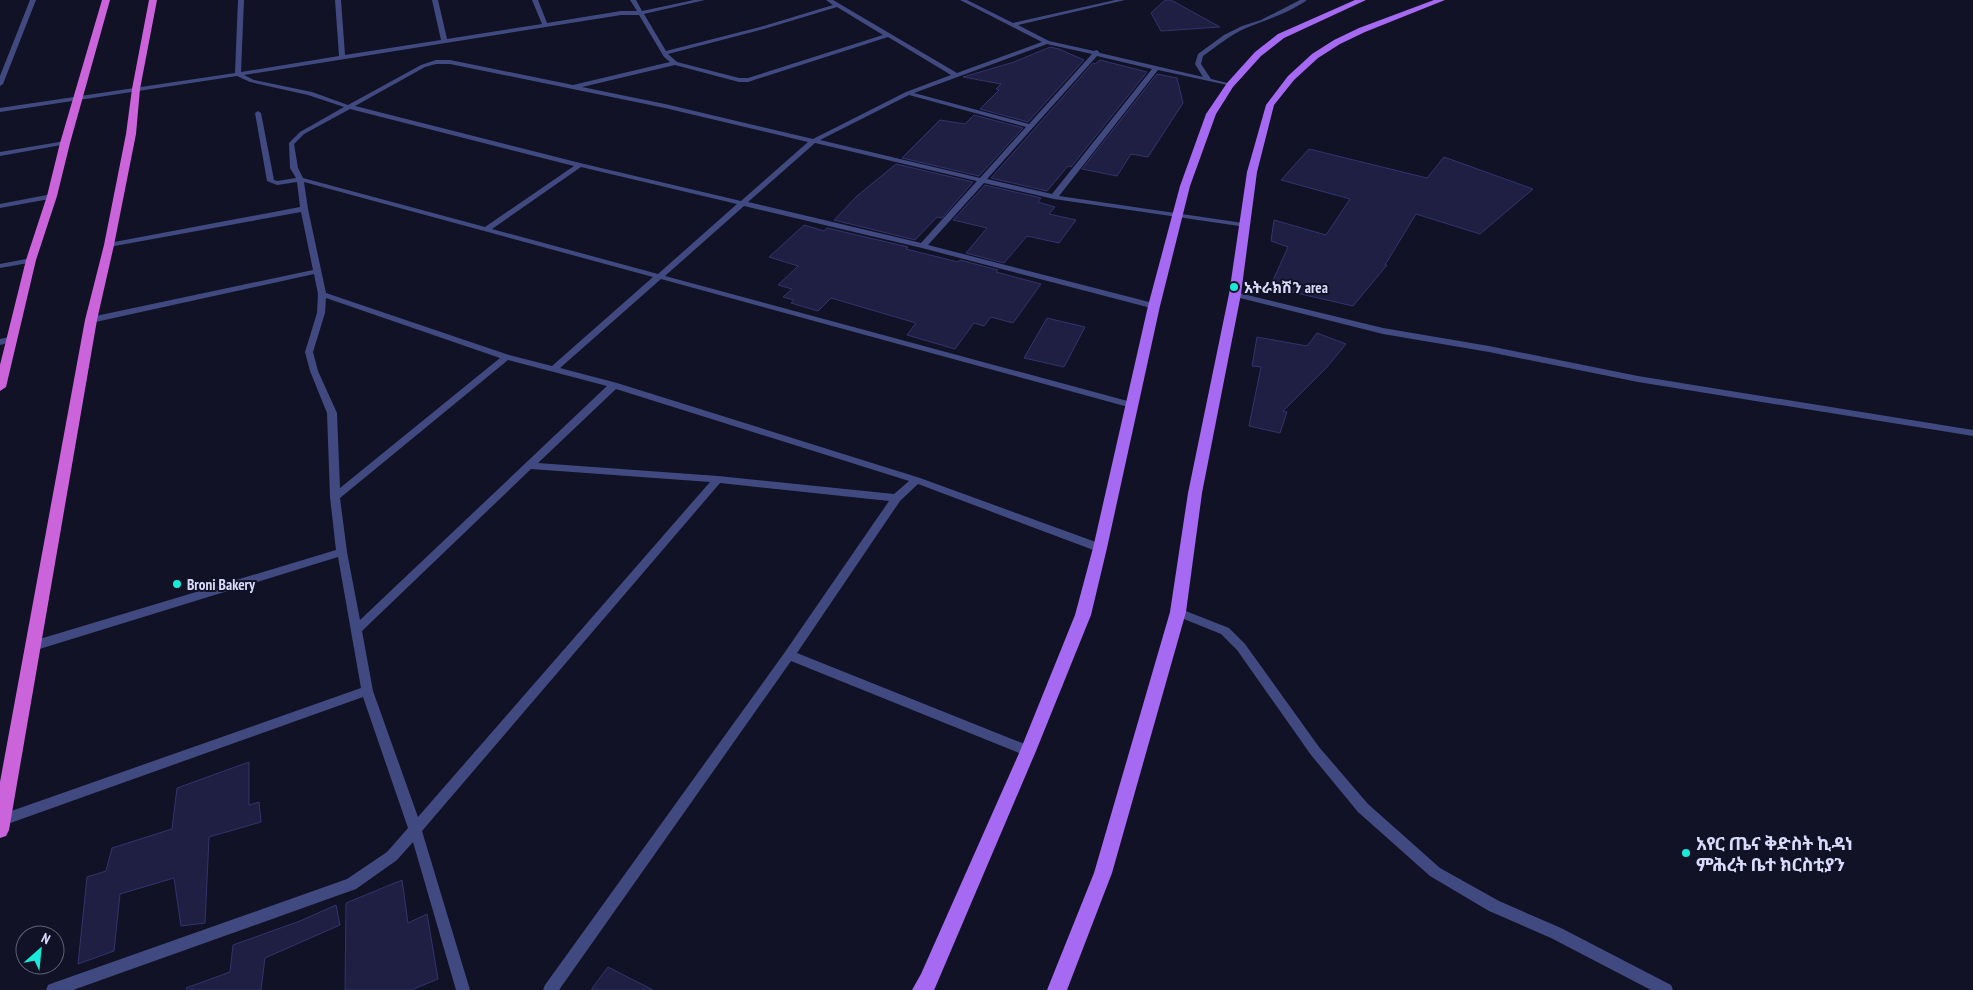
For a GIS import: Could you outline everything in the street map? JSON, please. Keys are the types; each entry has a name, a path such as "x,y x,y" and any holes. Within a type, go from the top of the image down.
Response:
{"highway":[{"path":"0,387 14,339 31,260 52,196 65,143 106,0"},
{"path":"1,825 91,320 109,245 131,134 136,90 153,0"}],"main road":[{"path":"922,990 928,982 1028,751 1083,615 1100,548 1154,306 1185,186 1211,114 1230,84 1258,54 1281,36 1362,0"},
{"path":"1057,990 1103,874 1139,754 1178,612 1195,493 1235,294 1252,172 1270,106 1291,78 1315,56 1362,30 1440,0"}],"street":[{"path":"0,84 33,0"},
{"path":"238,74 241,0"},
{"path":"338,0 342,58"},
{"path":"435,0 444,41"},
{"path":"535,0 546,24"},
{"path":"633,0 665,53 675,63"},
{"path":"0,110 342,58 620,12 641,13 702,0"},
{"path":"829,0 956,75"},
{"path":"963,0 1046,42 1097,52 1230,84"},
{"path":"1011,25 1122,0"},
{"path":"1208,79 1198,64 1200,55 1226,36 1244,27 1263,21 1304,0"},
{"path":"665,53 762,28 837,5"},
{"path":"571,87 675,63 739,80 748,80 888,35"},
{"path":"554,369 744,204 813,141 908,93 1046,42"},
{"path":"923,246 980,180 1097,52"},
{"path":"463,990 415,828 367,692 342,552 335,497 332,413 314,371 310,352 321,313 322,294 304,209 300,179 294,168 291,144 302,133 423,66 436,62 450,62 665,106 1054,197 1244,225"},
{"path":"1054,197 1157,67"},
{"path":"238,74 252,81 310,93 349,107 580,165 923,246 1154,306"},
{"path":"908,93 1029,126"},
{"path":"258,113 270,181 277,183 300,179 1132,405"},
{"path":"0,154 65,143"},
{"path":"488,230 580,165"},
{"path":"0,206 52,196"},
{"path":"109,245 304,209"},
{"path":"0,266 31,260"},
{"path":"91,320 317,272"},
{"path":"322,294 506,356 614,385 917,480 1100,548"},
{"path":"1235,294 1383,332 1489,348 1638,379 1973,433"},
{"path":"0,342 14,339"},
{"path":"335,497 506,356"},
{"path":"357,629 614,385"},
{"path":"528,466 718,479 896,498"},
{"path":"53,990 351,884 392,856 718,479"},
{"path":"550,990 789,655 896,498 917,480"},
{"path":"33,646 342,552"},
{"path":"1178,612 1225,632 1241,647 1315,751 1363,808 1435,872 1494,906 1556,933 1666,990"},
{"path":"789,655 1028,751"},
{"path":"1,825 367,692"}],"building":[{"path":"1165,0 1171,0 1220,27 1161,31 1151,13"},
{"path":"1050,47 1084,60 1028,122 980,109 999,90 996,89 1001,84 963,77 1014,62"},
{"path":"1100,60 1147,72 1071,167 1068,166 1047,191 991,178 1093,63 1095,64"},
{"path":"1157,74 1177,78 1183,103 1148,157 1131,154 1117,176 1082,169"},
{"path":"974,115 1023,128 979,176 902,158 940,120 965,124"},
{"path":"1309,149 1427,178 1444,157 1533,189 1480,234 1416,214 1385,265 1387,265 1353,306 1270,287 1288,247 1271,241 1274,220 1326,235 1350,199 1281,180"},
{"path":"896,164 973,182 942,218 937,217 915,240 834,220 857,196"},
{"path":"985,185 1041,198 1038,202 1055,207 1049,214 1076,220 1059,243 1027,236 1004,263 966,253 987,228 953,220"},
{"path":"804,225 824,231 827,228 908,247 906,249 958,262 960,260 1041,284 1013,323 991,317 984,326 974,323 955,349 907,335 916,323 831,298 818,311 791,303 794,300 783,297 792,289 778,285 798,266 769,257"},
{"path":"1047,318 1085,327 1064,367 1024,358"},
{"path":"1317,333 1346,344 1327,367 1283,411 1287,412 1280,433 1249,426 1261,367 1252,366 1257,337 1307,346"},
{"path":"249,762 249,805 259,802 261,822 209,837 205,923 181,926 174,878 120,894 114,951 78,964 87,877 106,871 112,848 172,829 177,788"},
{"path":"402,880 408,923 427,914 438,979 411,990 345,990 346,903"},
{"path":"336,905 340,925 265,958 261,990 187,990 186,988 230,972 233,945 300,921"},
{"path":"608,967 653,990 591,990"}],"place":[{"name":"አትራክሽን area","path":"1234,287"},
{"name":"Broni Bakery","path":"177,584"},
{"name":"አየር ጤና ቅድስት ኪዳነ ምሕረት ቤተ ክርስቲያን","path":"1686,853"}]}
